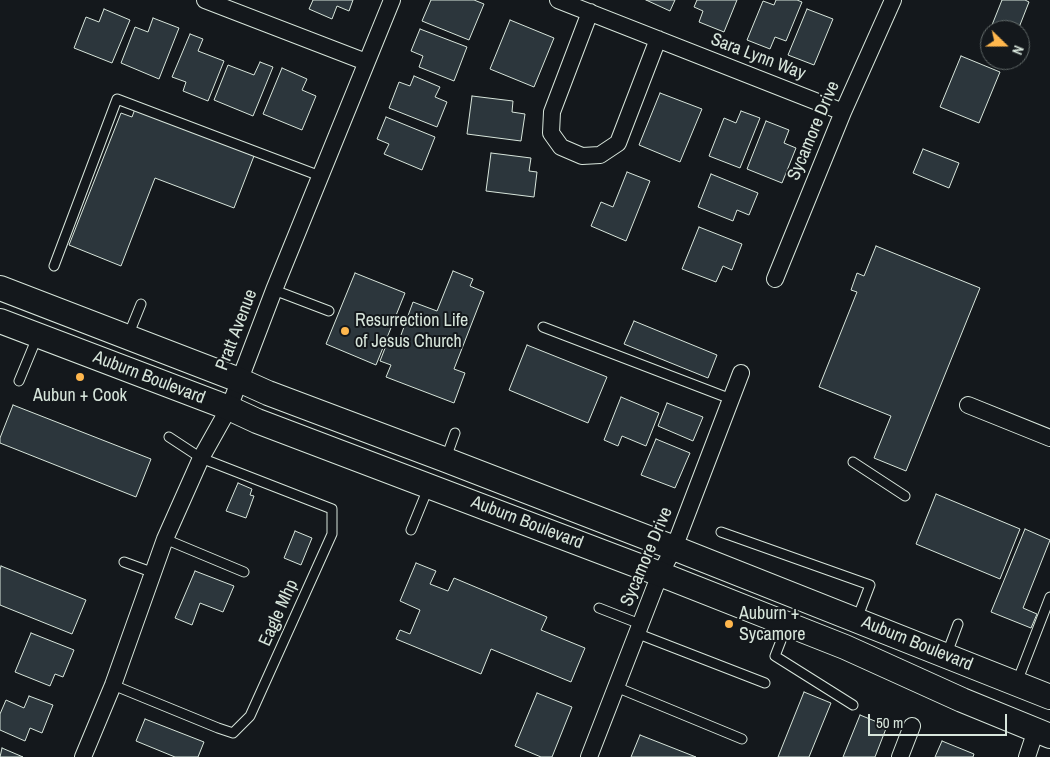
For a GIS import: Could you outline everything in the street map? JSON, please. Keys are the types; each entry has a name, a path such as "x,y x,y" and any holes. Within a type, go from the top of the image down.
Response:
{"main road":[{"name":"Auburn Boulevard","path":"0,288 239,380 268,393 674,548 1050,696"},
{"path":"0,302 55,309"},
{"name":"Auburn Boulevard","path":"0,321 660,574 845,648 1043,733"}],"street":[{"path":"205,0 366,62"},
{"name":"Pratt Avenue","path":"83,757 113,685 165,539 201,458 229,408 274,290 392,0"},
{"name":"Sara Lynn Way","path":"558,0 843,112"},
{"name":"Sycamore Drive","path":"774,279 843,112 893,0"},
{"path":"590,12 552,112 551,133 562,147 582,156 600,155 618,143 658,39"},
{"name":"Sycamore Drive","path":"589,757 660,574 674,548 741,373"},
{"path":"968,405 1050,438"},
{"path":"900,757 912,726"},
{"path":"1027,757 1043,733"}],"lane":[{"path":"54,266 117,98 320,176"},
{"path":"274,290 328,311"},
{"path":"128,338 141,304"},
{"path":"543,327 731,399"},
{"path":"20,381 38,335"},
{"path":"446,460 455,433"},
{"path":"169,437 201,458"},
{"name":"Eagle Mhp","path":"113,685 233,733 250,716 332,534 332,509 201,458"},
{"path":"853,462 905,496"},
{"path":"411,530 429,486"},
{"path":"721,532 870,585 857,620"},
{"path":"165,539 244,572"},
{"path":"124,562 154,573"},
{"path":"1016,684 1050,597"},
{"path":"599,608 638,629 765,683"},
{"path":"946,656 958,624"},
{"path":"788,625 775,656 853,705"},
{"path":"616,687 742,739"}],"building":[{"path":"313,0 353,0 349,11 337,6 332,19 309,9"},
{"path":"431,0 474,0 484,4 469,40 422,21"},
{"path":"646,0 675,0 670,11"},
{"path":"697,0 737,0 724,32 699,22 703,11 694,7"},
{"path":"776,0 797,0 802,2 786,41 775,37 770,49 747,40 763,1 774,5"},
{"path":"1002,0 1025,0 1029,2 1022,20 994,20"},
{"path":"104,9 130,20 112,63 74,48 86,17 99,22"},
{"path":"807,9 833,19 814,65 788,55"},
{"path":"153,18 179,28 159,79 121,63 135,27 148,32"},
{"path":"510,20 554,38 534,87 490,69"},
{"path":"420,29 467,47 454,81 419,67 423,56 411,51"},
{"path":"190,34 203,39 198,51 224,61 208,101 183,91 186,82 172,77"},
{"path":"961,56 980,64 980,70 995,70 1000,72 979,123 940,107"},
{"path":"260,62 273,67 253,116 214,100 228,65 254,75"},
{"path":"282,68 307,79 302,90 316,96 302,130 263,114"},
{"path":"414,76 440,87 435,97 447,102 437,127 389,108 399,82 410,86"},
{"path":"660,93 702,109 680,162 639,145"},
{"path":"472,96 513,101 512,112 525,114 521,141 467,134"},
{"path":"135,109 254,156 234,208 155,178 121,266 69,245 121,113 132,117"},
{"path":"741,111 760,118 740,168 709,156 724,118 736,123"},
{"path":"386,117 435,137 422,170 384,154 389,144 377,139"},
{"path":"766,121 789,130 784,143 796,148 782,183 747,169"},
{"path":"923,149 959,163 949,188 913,173"},
{"path":"491,153 531,158 529,171 537,172 534,197 486,191"},
{"path":"627,172 650,181 626,241 591,226 601,202 613,207"},
{"path":"711,174 758,193 749,215 737,210 733,221 698,207"},
{"path":"699,227 742,244 732,270 723,266 716,282 682,269"},
{"path":"876,246 980,288 906,471 874,458 891,416 819,387 857,292 851,290 857,273 864,276"},
{"path":"453,271 473,279 470,286 484,292 454,369 465,373 454,403 386,377 391,365 380,361 387,343 397,346 413,302 437,311"},
{"path":"355,273 405,293 376,365 326,344"},
{"path":"634,321 717,355 708,378 624,344"},
{"path":"527,345 607,377 588,423 509,390"},
{"path":"621,397 659,413 646,446 622,436 618,446 604,440"},
{"path":"667,403 703,417 693,441 658,426"},
{"path":"13,405 151,459 136,497 0,443 0,438"},
{"path":"656,439 690,453 675,488 641,475"},
{"path":"238,483 252,489 250,495 254,496 246,518 226,511"},
{"path":"936,494 1020,529 1000,579 916,544"},
{"path":"1025,529 1050,540 1023,608 1037,614 1031,628 991,612"},
{"path":"295,531 312,538 301,565 284,558"},
{"path":"416,563 436,571 430,584 448,591 454,578 547,617 541,630 585,648 571,682 491,649 481,674 396,639 400,630 410,634 420,610 400,601"},
{"path":"1,566 86,600 72,634 0,605"},
{"path":"195,571 234,586 223,612 200,603 192,625 175,618"},
{"path":"31,633 74,650 63,677 55,674 50,686 15,672"},
{"path":"804,692 831,703 809,757 778,757"},
{"path":"537,693 572,707 552,757 541,757 515,746"},
{"path":"29,696 53,705 42,733 30,728 25,741 0,730 0,714 6,700 24,708"},
{"path":"860,715 887,726 875,757 843,757"},
{"path":"145,719 204,742 198,757 175,757 136,741"},
{"path":"640,735 696,757 631,757"},
{"path":"942,741 974,754 973,757 935,757"},
{"path":"2,748 23,757 0,757"}],"place":[{"name":"Resurrection Life of Jesus Church","path":"345,331"},
{"name":"Aubun + Cook","path":"80,377"},
{"name":"Auburn + Sycamore","path":"729,624"}]}
